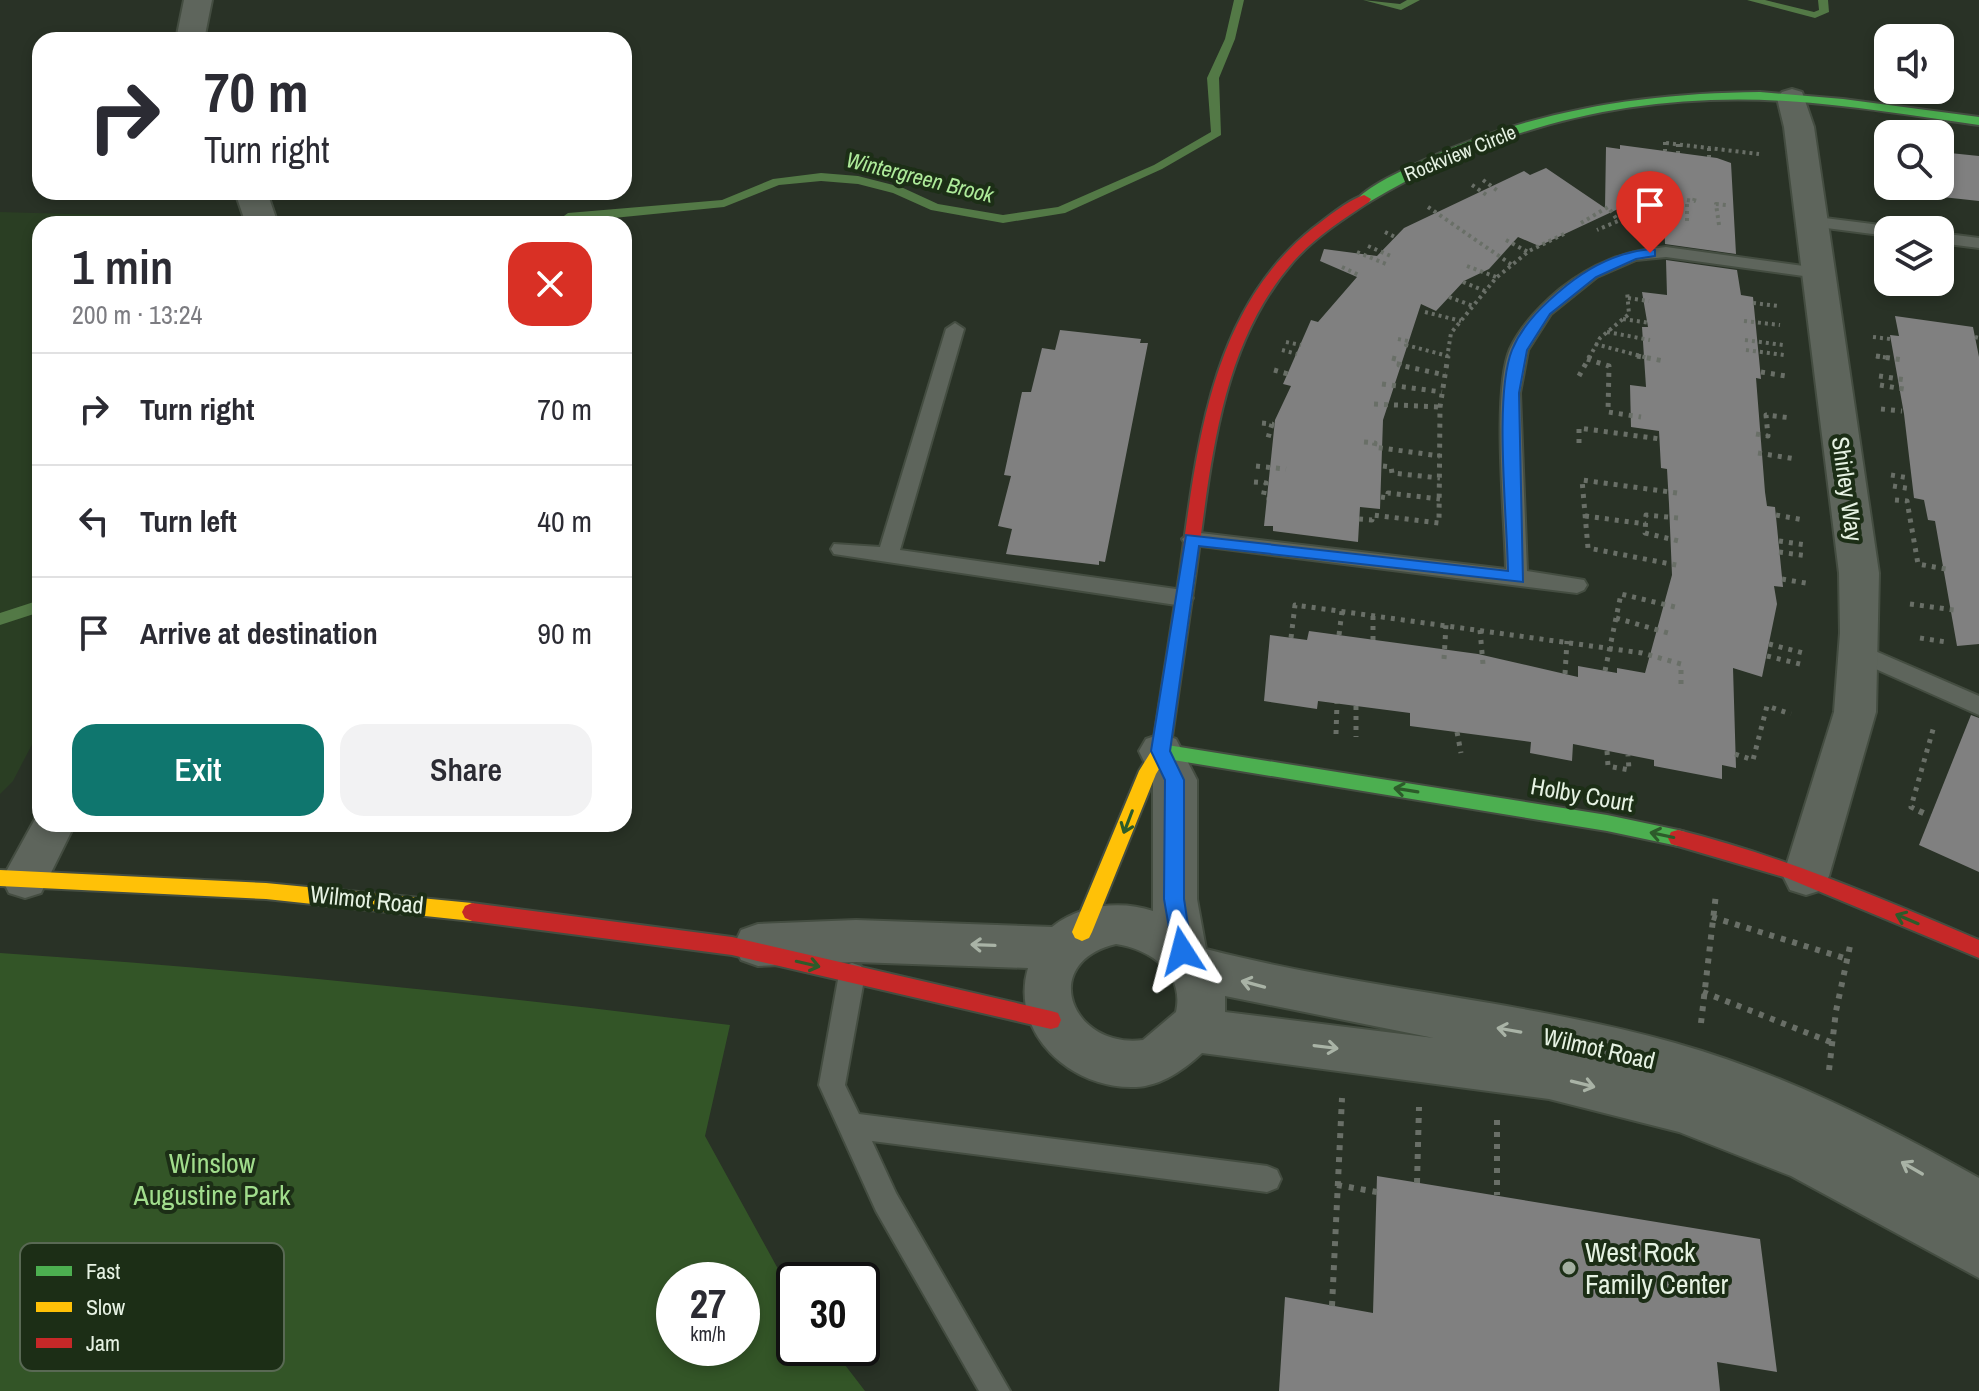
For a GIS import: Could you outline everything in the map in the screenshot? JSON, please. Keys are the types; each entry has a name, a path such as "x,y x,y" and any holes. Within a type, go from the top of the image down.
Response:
{"street":[{"path":"192,32 198,0"},
{"name":"Rockview Circle","path":"1071,940 1148,771 1161,751 1213,402 1230,350 1281,267 1312,236 1410,170 1522,127 1665,101 1733,96 1792,98 1979,121"},
{"name":"Shirley Way","path":"1792,98 1799,127 1809,221 1859,573 1855,712 1806,876"},
{"name":"Rockview Circle","path":"1161,751 1175,780 1174,899 1188,959"},
{"name":"Holby Court","path":"1161,751 1607,823 1727,849 1806,876 1979,949"},
{"path":"13,879 47,832"},
{"name":"Wilmot Road","path":"13,879 266,891 443,908 732,946 1051,1020"},
{"path":"1116,924 1152,930 1188,959 1200,988 1200,1010 1193,1030 1170,1052 1138,1064 1103,1061 1072,1045 1051,1020 1045,982 1071,940 1116,924"},
{"name":"Wilmot Road","path":"732,946 856,941 1071,940"},
{"name":"Wilmot Road","path":"1188,959 1263,987 1549,1037 1677,1066 1752,1094 1888,1154 1979,1207"},
{"name":"Wilmot Road","path":"1193,1030 1549,1076 1679,1108 1809,1158 1979,1251"}],"lane":[{"path":"1809,221 1874,229"},
{"path":"1954,240 1979,243"},
{"path":"1517,578 1511,393 1519,350 1545,310 1591,273 1633,255 1666,252 1818,273"},
{"path":"888,555 955,329"},
{"path":"1192,539 1577,585"},
{"path":"841,549 1183,598"},
{"path":"1859,652 1979,706"},
{"path":"852,974 832,1085 886,1202 995,1391"},
{"path":"851,1126 1267,1179"}],"path":[{"path":"1650,141 1763,155"},
{"path":"1665,142 1665,151"},
{"path":"1678,144 1678,153"},
{"path":"1709,148 1709,157"},
{"path":"1627,188 1627,193 1633,194 1634,213 1687,221 1687,200 1694,201 1695,197"},
{"path":"1655,192 1654,197 1662,198 1663,217"},
{"path":"1417,200 1512,265"},
{"path":"1726,202 1726,205 1716,204 1719,225 1732,227"},
{"path":"1581,223 1608,207 1618,221 1597,230"},
{"path":"1359,519 1372,520 1373,515 1439,523 1440,407 1451,333 1496,278 1528,252 1566,233"},
{"path":"1506,240 1528,252"},
{"path":"1360,242 1393,257"},
{"path":"1353,250 1386,264"},
{"path":"1337,265 1359,275"},
{"path":"1467,266 1496,278"},
{"path":"1463,282 1485,291"},
{"path":"1579,376 1595,344 1606,331 1629,314 1626,283"},
{"path":"1449,297 1473,306"},
{"path":"1628,298 1649,301"},
{"path":"1753,303 1779,307"},
{"path":"1425,312 1461,321"},
{"path":"1622,319 1650,323"},
{"path":"1744,321 1781,326"},
{"path":"1606,331 1650,340"},
{"path":"1868,336 1890,339"},
{"path":"1398,339 1408,341 1406,345 1448,356"},
{"path":"1745,340 1784,346"},
{"path":"1286,342 1301,345"},
{"path":"1595,344 1611,351 1664,361"},
{"path":"1282,350 1297,354"},
{"path":"1746,350 1785,355"},
{"path":"1871,356 1903,360"},
{"path":"1392,358 1400,360 1399,365 1445,375"},
{"path":"1587,359 1609,366 1608,412 1641,417"},
{"path":"1274,370 1288,374"},
{"path":"1761,372 1787,376"},
{"path":"1874,375 1906,380"},
{"path":"1382,384 1442,392"},
{"path":"1875,385 1909,390"},
{"path":"1374,404 1440,407"},
{"path":"1880,408 1902,411"},
{"path":"1756,434 1768,436 1766,415 1792,418"},
{"path":"1262,423 1272,424 1268,438 1273,438"},
{"path":"1579,443 1579,428 1660,439"},
{"path":"1364,442 1375,443 1374,447 1440,456"},
{"path":"1758,453 1796,459"},
{"path":"1256,466 1286,469"},
{"path":"1383,466 1391,467 1392,473 1440,478"},
{"path":"1890,475 1909,478"},
{"path":"1677,493 1582,480 1588,548 1681,566"},
{"path":"1254,482 1266,483 1263,497 1267,498"},
{"path":"1892,486 1912,489"},
{"path":"1381,497 1387,498 1388,493 1440,499"},
{"path":"1894,500 1907,501 1918,564 1946,569"},
{"path":"1678,518 1646,515 1645,533 1679,541"},
{"path":"1776,515 1804,520"},
{"path":"1585,516 1646,524"},
{"path":"1779,541 1806,545"},
{"path":"1779,552 1808,556"},
{"path":"1782,579 1811,584"},
{"path":"1605,671 1621,594 1675,607"},
{"path":"1910,604 1954,610"},
{"path":"1291,638 1295,605 1610,647 1681,664 1681,685"},
{"path":"1339,635 1342,611"},
{"path":"1373,616 1373,640"},
{"path":"1616,618 1668,633"},
{"path":"1444,659 1446,625"},
{"path":"1480,630 1483,664"},
{"path":"1915,637 1946,642"},
{"path":"1565,674 1567,641"},
{"path":"1769,644 1807,654"},
{"path":"1767,656 1804,665"},
{"path":"1336,734 1337,703"},
{"path":"1356,706 1356,737"},
{"path":"1735,754 1753,760 1767,706 1791,714"},
{"path":"1930,816 1911,807 1935,723"},
{"path":"1457,732 1458,753 1467,754"},
{"path":"1607,751 1608,766 1629,770 1628,755"},
{"path":"1700,1028 1716,899"},
{"path":"1712,917 1847,962 1828,1079"},
{"path":"1703,992 1833,1043"},
{"path":"1332,1306 1343,1089"},
{"path":"1417,1183 1419,1098"},
{"path":"1497,1107 1497,1195"},
{"path":"1337,1185 1377,1192"}],"shaded area":[{"path":"0,212 140,216 32,216 32,744 13,781 0,794"}],"green space":[{"name":"Winslow Augustine Park","path":"0,953 366,984 730,1025 705,1136 776,1265 776,1366 846,1366 865,1391 0,1391"}],"building":[{"path":"1620,145 1717,158 1731,163 1736,254 1665,244 1663,188 1539,246 1518,237 1489,269 1464,281 1436,311 1421,304 1383,420 1380,509 1360,507 1358,542 1273,531 1273,526 1264,526 1275,420 1291,386 1283,384 1311,320 1318,322 1357,277 1320,261 1324,249 1377,256 1404,228 1524,171 1530,175 1546,168 1605,208 1606,147 1620,149"},
{"path":"1954,153 1979,156 1979,201 1954,198"},
{"path":"1666,260 1737,270 1741,295 1753,297 1761,379 1756,378 1765,492 1767,506 1775,507 1783,587 1774,586 1777,604 1762,677 1733,668 1736,768 1722,765 1722,779 1654,766 1654,760 1573,744 1572,761 1530,753 1531,742 1410,726 1410,713 1318,701 1317,709 1264,701 1270,635 1307,640 1309,631 1478,654 1578,677 1578,666 1617,673 1617,668 1645,673 1672,575 1669,504 1667,469 1661,468 1659,431 1631,427 1630,385 1646,387 1642,327 1648,327 1642,292 1667,295"},
{"path":"1895,316 1973,327 1979,357 1979,644 1957,646 1935,521 1928,520 1924,500 1914,498 1890,335 1899,336"},
{"path":"1060,330 1141,339 1140,343 1148,343 1105,562 1099,561 1099,565 1006,554 1012,529 998,526 1011,476 1004,475 1022,392 1031,392 1042,348 1055,350"},
{"path":"1971,715 1979,718 1979,872 1919,845"},
{"name":"West Rock Family Center","path":"1377,1176 1760,1239 1777,1372 1717,1362 1720,1391 1279,1391 1285,1297 1373,1313"}],"waterway":[{"name":"Wintergreen Brook","path":"579,216 724,203 777,182 821,177 858,180 897,190 935,207 1003,219 1061,210 1158,167 1217,133 1213,78 1230,39 1239,0"},
{"path":"1368,0 1401,7 1415,0"},
{"path":"1752,0 1815,15 1824,12 1823,0"},
{"name":"Wintergreen Brook","path":"0,619 32,609"}],"traffic: fast":[{"path":"1364,199 1408,173 1503,133 1605,107 1657,100 1709,96 1788,97 1979,121"},
{"path":"1161,751 1607,823 1678,838"}],"traffic: slow":[{"path":"1082,932 1148,771 1161,751 1188,571"},
{"path":"0,878 266,891 472,912"}],"traffic: jam":[{"path":"1188,571 1206,448 1226,367 1241,329 1261,293 1287,260 1314,235 1364,199"},
{"path":"1678,838 1793,872 1979,949"},
{"path":"472,912 732,946 1051,1020"}],"place":[{"name":"West Rock Family Center","path":"1569,1268"}],"route":[{"path":"1182,951 1174,899 1175,780 1161,751 1192,539 1517,578 1511,393 1519,350 1545,310 1591,273 1633,255 1650,253"}]}
